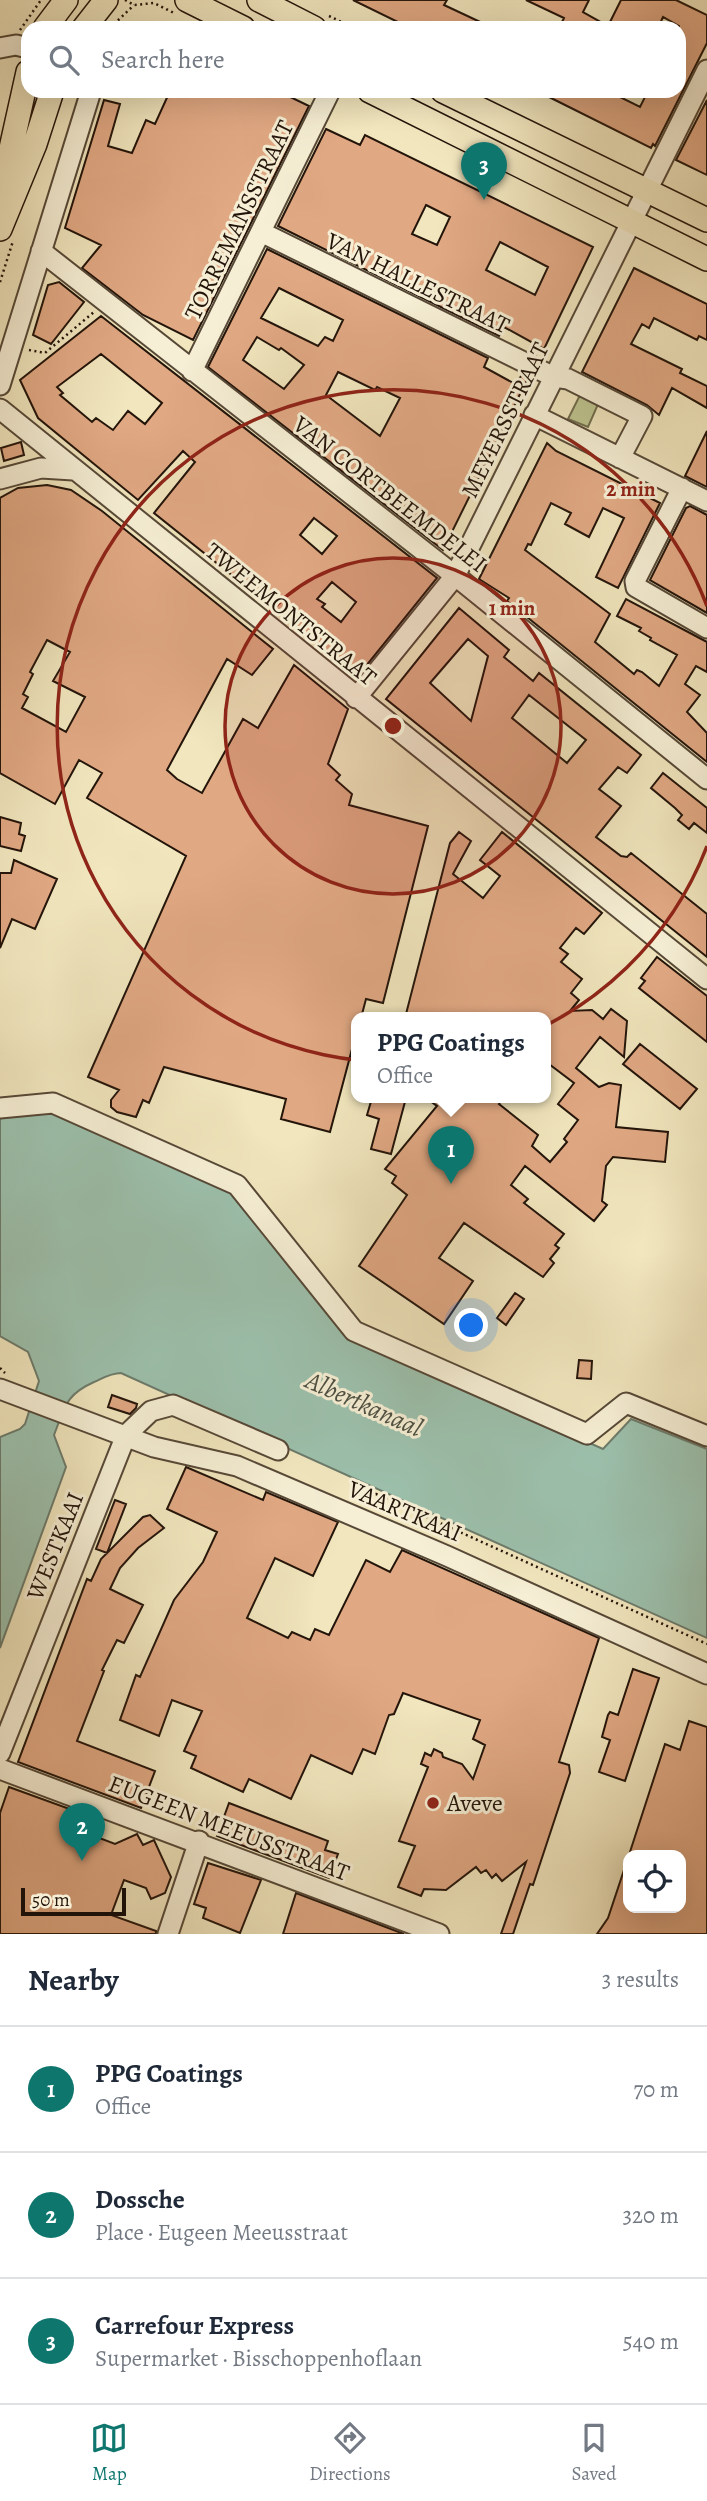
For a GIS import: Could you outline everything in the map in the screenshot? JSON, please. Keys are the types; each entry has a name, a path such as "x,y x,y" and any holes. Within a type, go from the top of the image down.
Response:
{"main road":[{"path":"50,21 66,0"},
{"path":"90,21 106,0"},
{"path":"259,0 299,21"},
{"path":"181,7 222,21"},
{"path":"0,198 22,98"},
{"path":"0,229 35,144 50,98"},
{"path":"384,98 707,259"},
{"path":"457,98 707,220"}],"street":[{"path":"278,0 293,18"},
{"name":"MEYERSSTRAAT","path":"356,698 456,576 707,70"},
{"path":"0,385 89,98"},
{"name":"TORREMANSSTRAAT","path":"191,371 327,98"},
{"name":"VAN HALLESTRAAT","path":"261,232 554,377 568,379 642,416 620,458"},
{"name":"VAN CORTBEEMDELEI","path":"41,251 456,576 707,779"},
{"name":"TWEEMONTSTRAAT","path":"0,409 707,979"},
{"path":"534,415 707,501"},
{"path":"0,479 41,468 73,470"},
{"path":"682,488 635,581 635,587 707,628"},
{"path":"0,1108 53,1103 237,1185 354,1331 587,1434 626,1403 707,1436"},
{"name":"VAARTKAAI","path":"0,1389 154,1447 237,1466 447,1556 707,1674"},
{"path":"126,1435 151,1411 173,1405 278,1450"},
{"name":"WESTKAAI","path":"0,1753 126,1435"},
{"name":"EUGEEN MEEUSSTRAAT","path":"0,1769 199,1841 439,1934"},
{"path":"168,1934 199,1841"}],"path":[{"path":"26,21 41,0"},
{"path":"125,0 134,5 154,3 181,7"},
{"path":"117,21 134,5"},
{"path":"15,47 17,33 21,28"},
{"path":"28,349 45,353 105,302"},
{"path":"353,1498 376,1494 707,1644"}],"shaded area":[{"path":"581,393 599,402 588,427 568,419"}],"water":[{"name":"Albertkanaal","path":"52,1110 235,1190 352,1337 603,1449 631,1419 707,1449 707,1638 121,1373 107,1376 84,1387 72,1397 64,1409 54,1435 66,1467 0,1648 0,1437 20,1429 25,1424 39,1381 28,1352 0,1336 0,1115"}],"building":[{"path":"353,0 447,0 444,5 478,21 396,21"},
{"path":"526,0 589,0 583,12 599,21 562,21 564,18"},
{"path":"621,0 676,0 707,15 707,43 686,85 686,21 670,21 663,17 661,21 610,21"},
{"path":"167,98 292,98 309,106 193,340 143,315 82,268 101,245 65,228 104,100 120,104 108,146 132,153 146,120 155,124"},
{"path":"551,98 622,98 640,107 644,98 679,98 655,146 653,144 651,148"},
{"path":"707,100 707,175 676,160"},
{"path":"326,129 360,145 365,135 593,247 544,349 504,327 499,336 278,226","holes":["426,205 450,217 437,245 412,234","500,242 548,267 535,295 486,270"]},
{"path":"267,249 488,358 484,367 515,384 522,375 528,378 443,550 208,367","holes":["279,288 343,320 333,341 325,337 318,346 261,318","257,337 279,350 281,348 304,365 284,389 243,360","338,372 375,390 377,387 400,398 380,436 326,395"]},
{"path":"634,268 707,304 707,340 699,336 697,340 654,318 649,328 642,324 631,344 682,369 680,373 707,386 707,408 672,388 659,415 647,405 582,372"},
{"path":"59,282 84,302 51,344 33,335 48,285"},
{"path":"101,316 437,578 358,676 154,513 195,462 183,451 138,500 38,418 20,380","holes":["101,354 162,403 145,424 128,411 113,430 96,418 92,422 60,395 63,393 57,387","314,518 337,536 322,554 300,535","332,582 356,602 341,622 322,607 325,604 317,599"]},
{"path":"707,431 707,487 685,476"},
{"path":"21,442 24,455 4,461 1,448"},
{"path":"547,443 556,451 660,503 618,588 596,577 624,518 603,508 589,537 565,524 571,513 551,503 531,545 528,544 525,550 610,614 595,642 634,674 637,670 642,672 659,686 677,655 650,640 651,638 639,631 641,628 617,616 626,599 707,642 707,672 696,666 685,684 700,695 687,712 707,733 707,762 507,601 509,598 479,579"},
{"path":"47,485 71,490 102,511 273,649 252,675 227,659 167,770 177,779 202,793 243,719 258,728 294,665 348,709 328,764 340,775 336,780 352,794 349,805 428,826 383,1003 366,999 363,1012 351,1012 351,1053 330,1132 281,1119 286,1099 164,1067 149,1103 143,1100 136,1117 117,1112 111,1107 111,1100 119,1090 88,1077 186,856 87,798 102,773 79,760 55,804 0,773 0,498 18,488","holes":["47,640 70,652 53,681 85,697 66,732 22,708 28,697 23,694 33,674 30,672"]},
{"path":"690,506 707,515 707,613 650,580 686,508"},
{"path":"459,608 509,650 504,657 533,681 539,673 641,755 627,773 618,767 599,789 621,806 596,837 621,856 627,857 631,853 707,914 707,957 386,699","holes":["468,639 488,656 471,721 430,683","529,695 586,740 567,763 512,718"]},
{"path":"663,773 707,808 707,833 694,823 689,829 678,820 682,815 651,788"},
{"path":"0,817 21,823 19,834 25,836 21,851 0,846"},
{"path":"459,832 471,841 453,874 483,898 500,876 480,860 502,832 602,913 584,934 576,928 560,948 568,954 561,962 582,979 571,993 579,1000 570,1011 592,1010 603,1019 611,1009 627,1021 624,1057 600,1037 576,1068 599,1087 609,1083 621,1085 616,1127 668,1132 665,1162 613,1157 606,1166 602,1201 607,1205 594,1221 525,1166 511,1185 528,1199 524,1203 564,1234 555,1245 559,1248 550,1259 554,1263 543,1277 464,1223 439,1258 473,1281 444,1324 359,1266 407,1195 392,1183 396,1176 385,1169 437,1106 433,1103 500,1103 538,1135 532,1146 550,1162 567,1142 564,1139 578,1120 558,1104 574,1083 551,1066 551,1012 407,1012 450,843"},
{"path":"14,860 57,879 35,929 12,919 0,948 0,873 11,873"},
{"path":"657,957 707,996 707,1042 639,988 645,981 641,978"},
{"path":"640,1044 697,1089 680,1109 623,1064"},
{"path":"371,1103 405,1103 391,1154 371,1149 379,1119 367,1115"},
{"path":"515,1293 524,1299 506,1325 497,1318"},
{"path":"579,1360 592,1361 591,1379 577,1378"},
{"path":"112,1395 137,1404 136,1408 130,1414 108,1407"},
{"path":"186,1467 263,1500 266,1492 338,1522 313,1576 275,1558 247,1618 288,1638 292,1632 310,1640 315,1629 329,1635 366,1560 390,1572 402,1550 599,1638 559,1762 569,1765 570,1773 533,1885 530,1884 513,1934 501,1934 526,1862 502,1881 496,1874 492,1878 486,1870 481,1873 476,1867 446,1890 424,1889 421,1896 398,1887 415,1846 399,1841 428,1767 421,1764 425,1753 431,1756 434,1749 442,1753 443,1757 462,1764 473,1779 485,1745 473,1739 480,1720 403,1693 394,1714 389,1715 375,1754 363,1749 352,1774 311,1755 291,1799 249,1779 243,1792 191,1768 196,1756 184,1751 202,1711 172,1700 159,1736 120,1720 136,1675 140,1677 174,1600 203,1562 217,1532 167,1509"},
{"path":"115,1500 126,1504 107,1553 96,1549"},
{"path":"150,1515 164,1528 138,1548 120,1568 110,1589 143,1605 124,1643 117,1640 102,1670 104,1671 77,1741 155,1771 141,1808 18,1762 87,1579 91,1581 101,1559 143,1517"},
{"path":"633,1669 659,1678 625,1781 599,1772 610,1740 602,1737 608,1715 610,1712 618,1715"},
{"path":"689,1721 707,1727 707,1934 597,1934 608,1918 623,1873 623,1913 686,1913 686,1850 631,1850 665,1744 680,1750"},
{"path":"9,1787 100,1820 94,1836 115,1844 137,1834 143,1845 154,1840 171,1877 165,1893 151,1899 146,1888 124,1880 111,1915 156,1931 156,1934 0,1934 0,1813"},
{"path":"229,1803 328,1841 325,1850 338,1854 329,1878 217,1836"},
{"path":"208,1863 261,1880 240,1933 203,1918 206,1908 194,1904"},
{"path":"296,1893 404,1934 283,1934"}],"place":[{"name":"Carrefour Express","path":"484,200"},
{"name":"PPG Coatings","path":"451,1184"},
{"name":"Aveve","path":"433,1803"},
{"name":"Dossche","path":"82,1861"}]}
